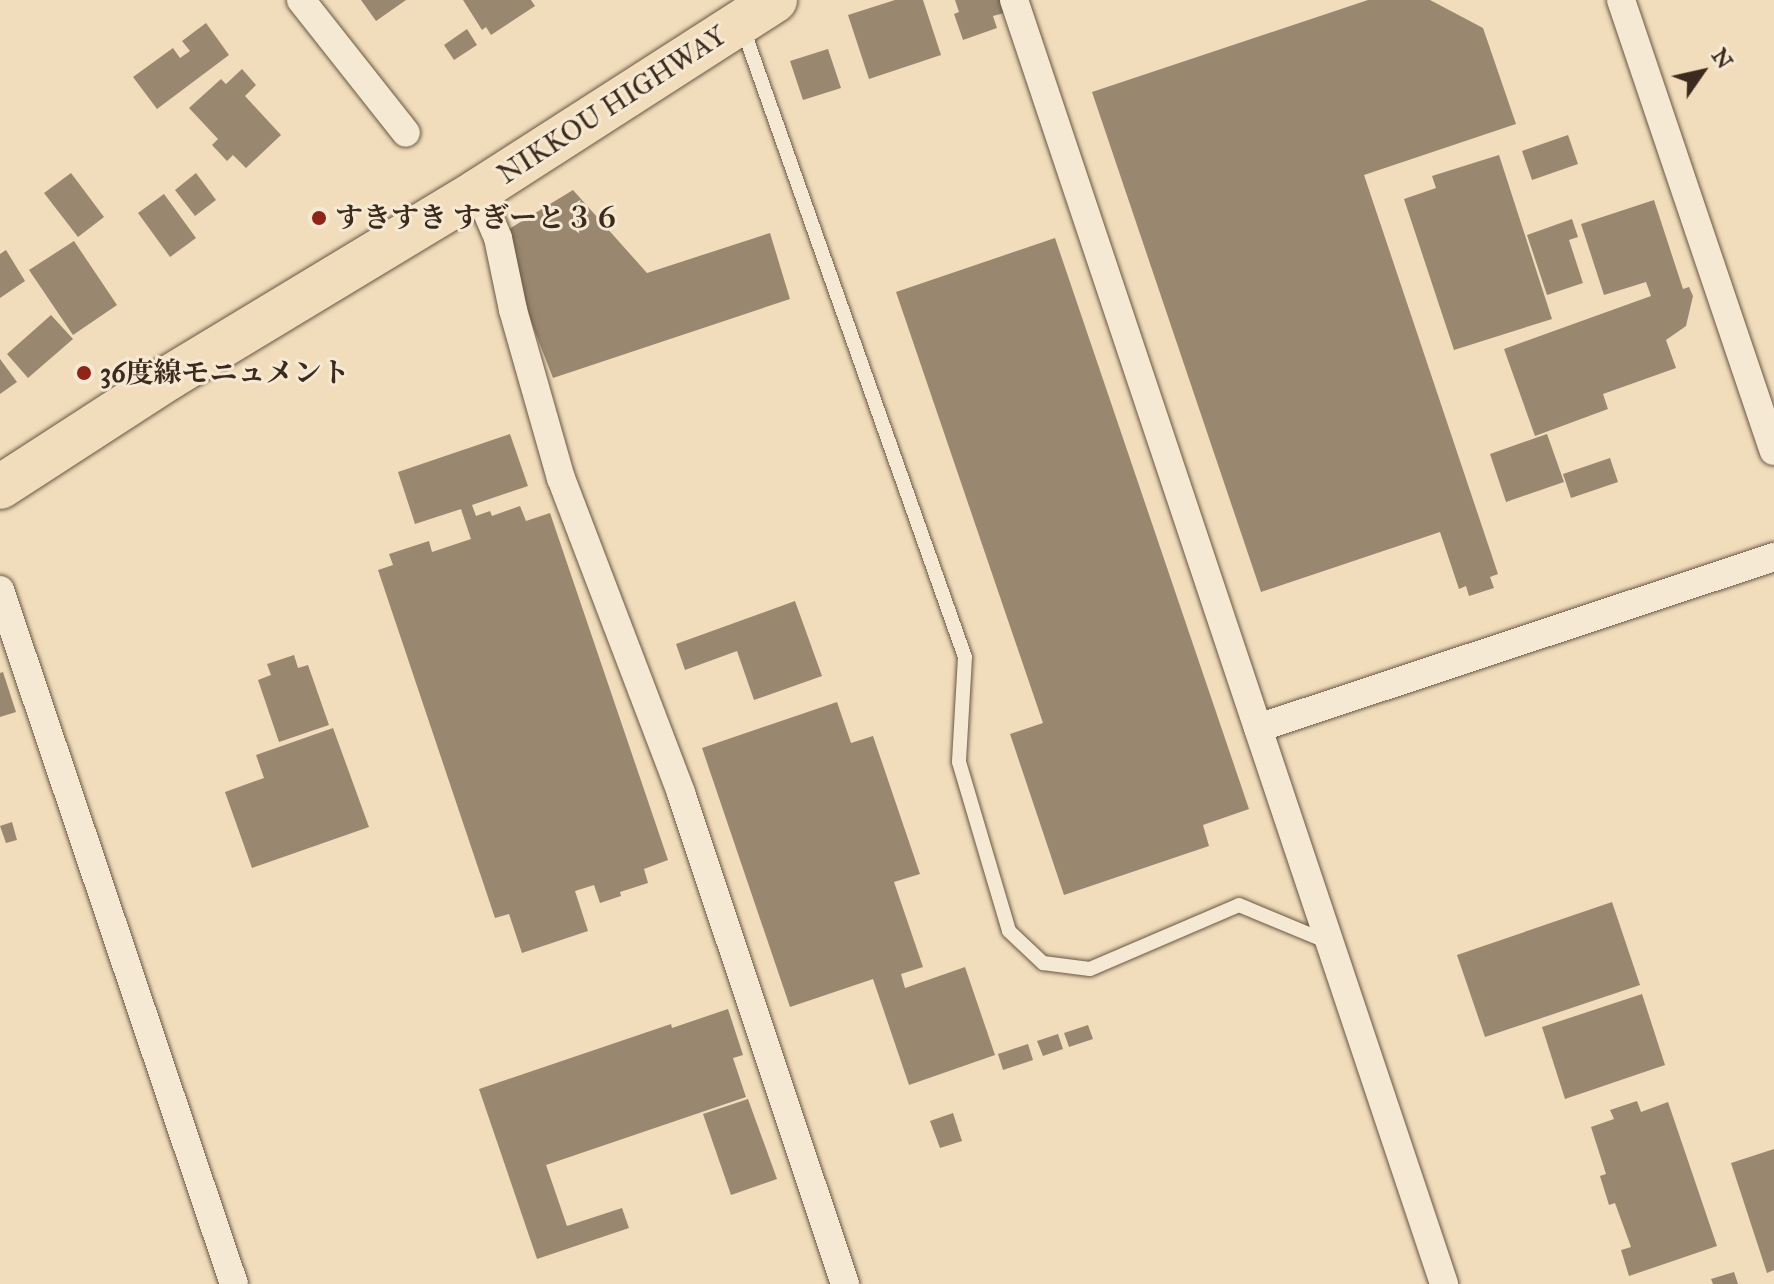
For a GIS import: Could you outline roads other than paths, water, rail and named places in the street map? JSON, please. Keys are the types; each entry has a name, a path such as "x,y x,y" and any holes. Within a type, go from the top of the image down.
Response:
{"highway":[{"name":"NIKKOU HIGHWAY","path":"0,487 170,377 478,191 758,11"}],"street":[{"path":"301,0 406,133"},
{"path":"1014,0 1444,1284"},
{"path":"1621,0 1774,451"},
{"path":"478,191 498,238 513,310 561,478 681,793 845,1284"},
{"path":"1258,728 1774,557"},
{"path":"0,590 234,1284"}],"lane":[{"path":"758,11 965,657 959,762 1009,931 1043,963 1090,969 1239,905 1329,943"}],"place":[{"name":"すきすき すぎーと３６","path":"319,218"},
{"name":"36度線モニュメント","path":"84,373"}]}
